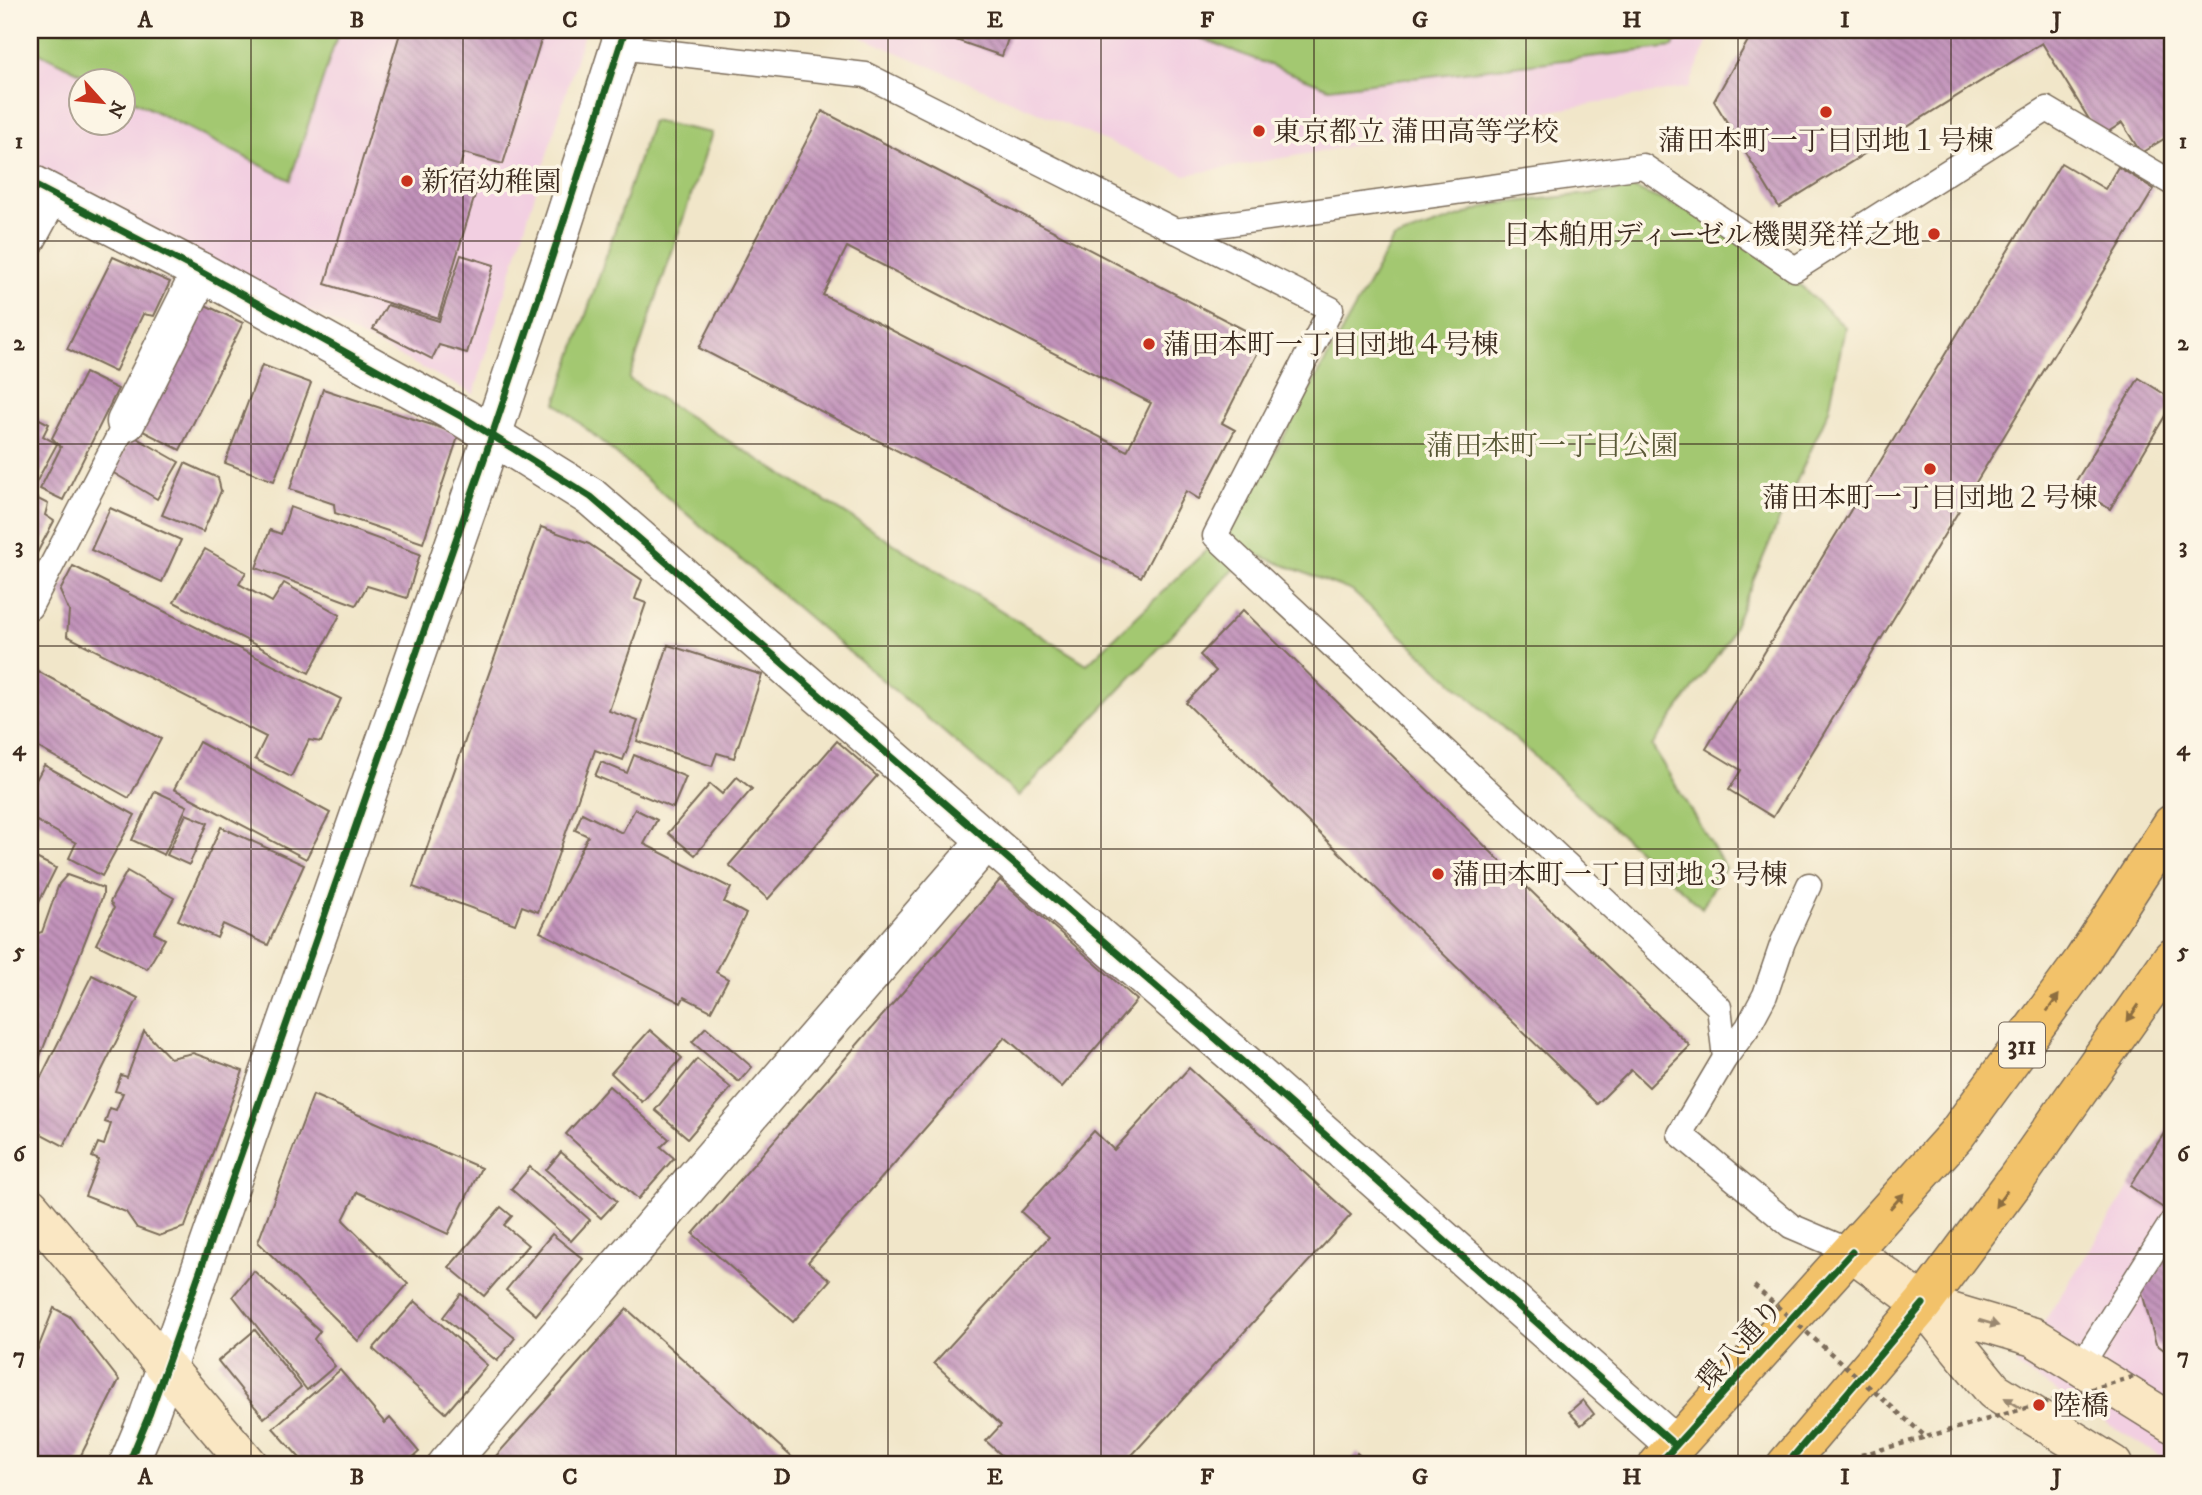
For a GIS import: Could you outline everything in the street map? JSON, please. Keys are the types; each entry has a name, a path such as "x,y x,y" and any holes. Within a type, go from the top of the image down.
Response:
{"main road":[{"name":"環八通り","path":"1667,1455 1956,1135 2083,961 2172,824"},
{"name":"311","path":"1786,1465 1923,1304 2017,1178 2172,958"}],"street":[{"path":"128,1465 166,1367 492,434 622,39"},
{"path":"43,190 201,272 492,434 591,497 1244,1063 1667,1455"},
{"path":"126,422 201,272"},
{"path":"447,1465 986,840"},
{"path":"30,1207 249,1465"},
{"path":"1852,1251 1923,1304 1994,1391 2113,1465"},
{"path":"1923,1304 2034,1336 2172,1423"}],"lane":[{"path":"622,39 866,75 1331,309 1215,536 1719,1007 1725,1058"},
{"path":"1174,231 1643,166 1795,269 2047,109 2172,183"},
{"path":"30,247 43,190"},
{"path":"30,607 126,422"},
{"path":"1809,885 1783,942 1765,995 1748,1027 1725,1058 1680,1134 1791,1226 1852,1251"},
{"path":"2080,1367 2172,1222"}],"path":[{"path":"1754,1286 1926,1437"},
{"path":"1854,1457 2133,1377"}],"shaded area":[{"path":"30,30 585,30 474,394 30,169"},
{"name":"東京都立 蒲田高等学校","path":"845,30 1712,30 1689,87 1185,175"},
{"path":"2172,1120 2172,1464 2016,1366"}],"green space":[{"path":"30,30 339,30 290,180 136,102 136,66 66,66 30,48"},
{"path":"1180,30 1680,30 1673,47 1329,88"},
{"name":"蒲田本町一丁目公園","path":"652,121 712,133 629,379 1087,664 1237,521 1393,239 1495,204 1635,189 1747,235 1845,327 1829,410 1728,640 1652,746 1725,867 1702,908 1352,591 1250,552 1019,796 556,403"}],"building":[{"path":"401,30 544,30 503,164 464,153 456,179 478,185 438,318 325,284"},
{"path":"927,30 1011,30 1002,56"},
{"name":"蒲田本町一丁目団地１号棟","path":"1754,30 2172,30 2172,134 2141,153 2122,123 2100,137 2042,43 1779,207 1714,101"},
{"name":"蒲田本町一丁目団地４号棟","path":"822,111 1264,340 1222,423 1235,430 1199,499 1186,491 1141,577 699,348","holes":["847,247 1151,403 1127,451 823,295"]},
{"name":"蒲田本町一丁目団地２号棟","path":"2061,163 2105,189 2118,167 2154,189 1773,817 1729,790 1741,770 1706,749"},
{"path":"461,255 494,265 467,353 439,345 432,359 373,329 387,305 439,321"},
{"path":"113,257 170,282 154,316 143,314 115,372 67,349"},
{"path":"199,302 243,323 180,450 137,428"},
{"path":"262,365 311,383 274,481 225,463"},
{"path":"85,373 118,389 63,500 40,489 61,447 52,438"},
{"path":"2139,378 2172,399 2172,404 2110,509 2073,486"},
{"path":"323,389 459,434 423,543 335,513 334,504 290,489"},
{"path":"30,414 49,424 43,436 57,444 32,490 30,489"},
{"path":"133,436 179,462 157,499 112,472"},
{"path":"185,463 218,478 221,491 203,532 162,515"},
{"path":"30,495 48,504 45,515 54,521 30,566"},
{"path":"290,507 420,554 407,598 367,586 356,605 256,568 270,530 281,534"},
{"path":"110,508 181,540 162,582 91,550"},
{"path":"541,527 589,544 642,580 635,599 646,603 609,711 638,721 623,760 595,750 538,912 522,906 515,924 413,887"},
{"path":"205,549 246,572 239,584 272,602 284,583 340,615 309,673 174,602"},
{"path":"73,566 341,699 321,742 309,740 291,777 255,759 266,737 67,636 69,611 60,591"},
{"name":"蒲田本町一丁目団地３号棟","path":"1243,610 1690,1046 1649,1087 1631,1070 1597,1104 1186,703 1216,671 1200,655"},
{"path":"668,645 762,675 734,758 717,753 712,766 637,741"},
{"path":"34,669 161,739 129,798 30,743 30,677"},
{"path":"837,741 877,776 768,899 729,865"},
{"path":"199,742 330,813 306,859 174,789"},
{"path":"634,755 686,777 673,808 595,776 601,762 627,773"},
{"path":"44,765 135,815 102,876 69,858 76,843 30,817 30,791"},
{"path":"737,777 752,789 695,855 668,833 710,784 722,794"},
{"path":"155,791 187,806 164,855 132,840"},
{"path":"635,809 657,820 644,844 731,888 724,902 746,914 716,972 728,979 711,1011 684,997 681,1003 540,932 588,836 575,830 582,813 622,833"},
{"path":"186,814 208,823 189,865 167,855"},
{"path":"221,827 304,865 268,945 223,924 217,938 178,920"},
{"path":"30,855 56,868 30,920"},
{"path":"127,871 174,898 154,933 165,939 147,969 96,944 114,908 110,902"},
{"path":"67,875 103,888 103,895 30,1082 30,949 35,934 42,932 59,884"},
{"path":"1000,880 1137,1000 1062,1087 1005,1037 808,1262 830,1280 793,1322 693,1234"},
{"path":"92,975 138,998 64,1146 30,1128 30,1099"},
{"path":"706,1027 752,1067 739,1082 692,1042"},
{"path":"650,1030 682,1058 642,1102 611,1073"},
{"path":"144,1031 170,1058 193,1053 243,1071 185,1227 159,1236 137,1228 126,1212 85,1196 99,1160 92,1157 98,1143 104,1145 111,1124 105,1122 110,1108 116,1110 123,1093 115,1091 121,1075 127,1077"},
{"path":"697,1059 731,1088 688,1138 655,1110"},
{"path":"1189,1068 1351,1215 1123,1465 1012,1465 986,1441 1001,1425 934,1363 1049,1237 1021,1212 1094,1131 1114,1150"},
{"path":"609,1086 669,1139 661,1147 674,1158 638,1199 566,1134"},
{"path":"313,1095 481,1168 448,1234 357,1192 343,1220 408,1284 358,1341 258,1242"},
{"path":"2172,1121 2172,1211 2171,1213 2130,1186"},
{"path":"561,1152 617,1201 601,1218 546,1170"},
{"path":"530,1167 590,1220 571,1241 511,1189"},
{"path":"501,1207 512,1216 504,1225 528,1245 484,1296 449,1267"},
{"path":"552,1234 583,1259 536,1315 506,1290"},
{"path":"2172,1237 2172,1356 2156,1344 2140,1285"},
{"path":"254,1271 320,1331 314,1339 335,1366 307,1390 233,1296"},
{"path":"461,1294 515,1338 497,1361 443,1317"},
{"path":"415,1301 487,1365 446,1413 373,1349"},
{"path":"54,1308 69,1316 119,1380 76,1465 30,1465 30,1369"},
{"path":"627,1309 795,1460 790,1465 488,1465"},
{"path":"255,1330 301,1387 264,1418 218,1361"},
{"path":"340,1370 385,1423 390,1418 419,1452 404,1465 306,1465 273,1428"},
{"path":"1583,1400 1594,1414 1581,1425 1569,1412"},
{"path":"1357,1453 1370,1465 1346,1465"}],"cycle path":[{"path":"128,1465 184,1317 480,471 625,30"},
{"path":"30,183 201,272 464,418 591,497 1244,1063 1675,1445"},
{"path":"1658,1465 1852,1252"},
{"path":"1786,1465 1923,1304"}],"place":[{"name":"蒲田本町一丁目団地１号棟","path":"1826,112"},
{"name":"東京都立 蒲田高等学校","path":"1259,131"},
{"name":"新宿幼稚園","path":"407,181"},
{"name":"日本舶用ディーゼル機関発祥之地","path":"1934,234"},
{"name":"蒲田本町一丁目団地４号棟","path":"1149,344"},
{"name":"蒲田本町一丁目団地２号棟","path":"1930,469"},
{"name":"蒲田本町一丁目団地３号棟","path":"1438,874"},
{"name":"陸橋","path":"2039,1405"}]}
